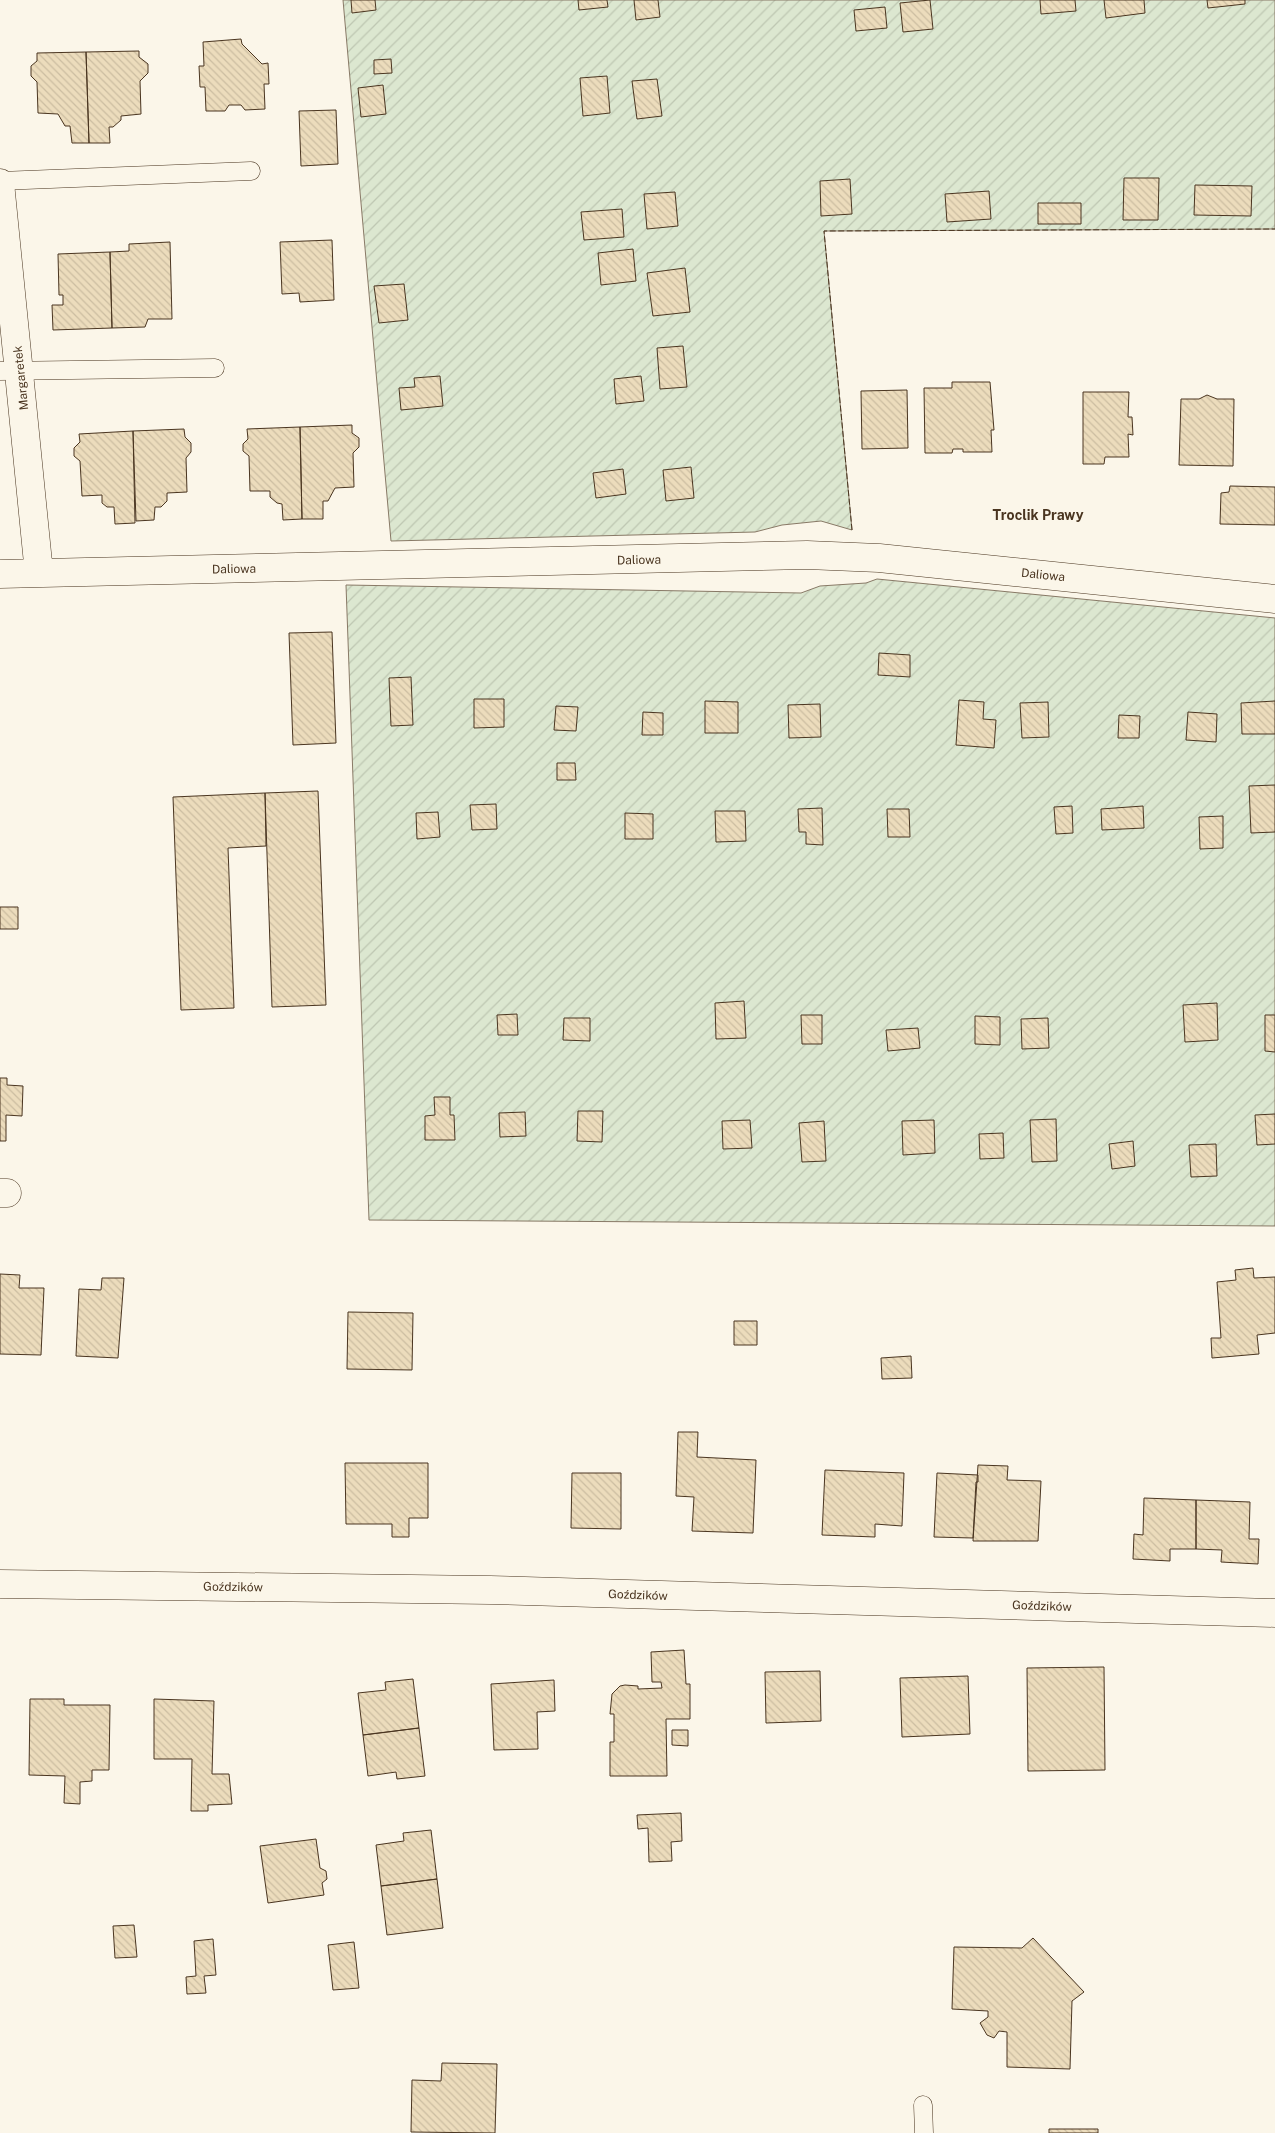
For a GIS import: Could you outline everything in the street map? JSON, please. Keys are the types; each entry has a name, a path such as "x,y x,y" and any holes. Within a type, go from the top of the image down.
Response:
{"street":[{"name":"Margaretek","path":"0,182 10,371 39,573"},
{"name":"Daliowa","path":"0,574 807,555 879,558 1275,599"},
{"name":"Goździków","path":"0,1584 490,1590 1275,1612"}],"lane":[{"path":"0,182 251,171"},
{"path":"10,371 215,368"},
{"path":"924,2105 924,2133"}],"green space":[{"path":"343,0 1275,0 1275,229 824,231 852,530 821,521 782,525 755,532 391,541"},
{"path":"877,579 1275,618 1275,1226 369,1220 346,585 801,593 820,586 866,583"}],"building":[{"path":"351,0 375,0 376,10 352,13"},
{"path":"578,0 607,0 608,7 579,10"},
{"path":"634,0 658,0 660,17 636,20"},
{"path":"930,0 933,29 903,32 900,3"},
{"path":"1040,0 1075,0 1076,11 1041,14"},
{"path":"1104,0 1144,0 1145,13 1106,18"},
{"path":"1207,0 1245,0 1245,4 1208,8"},
{"path":"885,7 887,28 856,31 854,10"},
{"path":"241,39 242,44 262,64 268,63 269,84 264,84 265,109 245,110 241,105 229,105 225,111 206,111 205,87 200,87 199,66 204,66 203,42"},
{"path":"139,51 139,57 148,64 148,73 140,81 141,114 121,116 121,120 113,127 109,127 110,143 89,143 86,52"},
{"path":"86,52 89,143 72,143 70,126 65,126 58,114 38,113 37,82 31,76 31,66 37,61 37,53"},
{"path":"391,59 392,73 374,74 374,60"},
{"path":"607,76 610,113 583,116 580,78"},
{"path":"657,79 662,116 637,119 632,81"},
{"path":"383,85 386,114 361,117 358,88"},
{"path":"336,110 338,164 301,166 299,111"},
{"path":"1124,178 1159,178 1158,220 1123,220"},
{"path":"850,179 852,214 821,216 820,181"},
{"path":"1195,185 1252,186 1251,216 1194,215"},
{"path":"989,191 991,219 947,222 945,194"},
{"path":"675,192 678,226 647,229 644,194"},
{"path":"1038,203 1081,203 1081,224 1038,224"},
{"path":"622,209 624,237 584,240 581,212"},
{"path":"332,240 334,300 300,302 299,293 282,294 280,242"},
{"path":"170,242 172,319 148,319 145,327 112,328 110,252 129,251 129,244"},
{"path":"633,249 636,281 601,285 598,253"},
{"path":"110,252 112,328 53,330 52,305 63,305 63,295 59,295 58,254"},
{"path":"685,268 690,312 653,316 647,273"},
{"path":"404,284 408,320 379,323 374,286"},
{"path":"683,346 687,387 660,389 657,348"},
{"path":"440,376 443,406 401,410 399,388 415,387 414,378"},
{"path":"641,376 644,401 616,404 614,379"},
{"path":"952,382 990,382 994,430 991,430 992,452 963,452 963,449 953,449 952,453 925,453 924,388 952,388"},
{"path":"907,390 908,448 862,449 861,391"},
{"path":"1083,392 1129,392 1128,417 1132,417 1133,435 1128,434 1129,457 1105,457 1104,464 1083,464"},
{"path":"1207,395 1217,399 1234,399 1233,466 1179,465 1181,399 1199,399"},
{"path":"352,425 352,433 359,438 359,447 353,453 354,487 335,488 328,501 323,501 323,519 302,519 300,427"},
{"path":"300,427 302,519 283,520 282,504 277,503 270,497 270,491 250,491 249,456 243,451 243,444 248,439 247,429"},
{"path":"184,429 185,437 191,443 191,452 186,458 187,492 167,493 167,501 161,507 155,507 154,520 136,521 133,431"},
{"path":"133,431 135,523 115,524 114,507 107,507 102,503 102,495 82,496 80,461 74,456 74,448 80,442 79,434"},
{"path":"691,467 694,498 666,501 663,470"},
{"path":"623,469 626,494 596,498 593,473"},
{"path":"1230,486 1275,487 1275,525 1220,524 1221,493 1229,492"},
{"path":"332,632 336,743 293,745 289,633"},
{"path":"879,653 910,655 910,677 878,675"},
{"path":"411,677 413,725 391,726 389,678"},
{"path":"474,699 504,699 504,727 474,728"},
{"path":"959,700 984,702 983,719 996,720 994,748 956,745"},
{"path":"705,701 738,702 738,733 705,733"},
{"path":"1275,701 1275,734 1242,734 1241,703"},
{"path":"1048,702 1049,737 1022,738 1020,703"},
{"path":"820,704 821,737 789,738 788,705"},
{"path":"556,706 578,707 576,731 554,730"},
{"path":"643,712 663,713 663,735 642,735"},
{"path":"1188,712 1217,714 1216,742 1186,740"},
{"path":"1119,715 1140,716 1139,738 1118,738"},
{"path":"557,763 575,763 576,780 557,780"},
{"path":"1275,785 1275,832 1251,833 1249,786"},
{"path":"318,791 326,1005 272,1007 265,793"},
{"path":"265,793 266,846 228,848 234,1008 181,1010 173,797"},
{"path":"496,804 497,829 472,830 470,805"},
{"path":"1072,806 1073,833 1056,834 1054,807"},
{"path":"1143,806 1144,828 1102,830 1101,809"},
{"path":"822,808 823,845 806,844 806,832 799,832 798,809"},
{"path":"887,809 909,809 910,837 888,837"},
{"path":"715,811 745,811 746,841 716,842"},
{"path":"438,812 440,837 417,839 416,813"},
{"path":"625,813 653,814 653,839 625,839"},
{"path":"1223,816 1223,848 1200,849 1199,817"},
{"path":"0,907 18,907 18,929 0,929"},
{"path":"744,1001 746,1038 716,1039 715,1003"},
{"path":"1217,1003 1218,1040 1185,1042 1183,1005"},
{"path":"517,1014 518,1035 498,1035 497,1015"},
{"path":"801,1015 822,1015 822,1044 802,1044"},
{"path":"1265,1015 1275,1015 1275,1052 1265,1051"},
{"path":"975,1016 1000,1017 1000,1045 975,1044"},
{"path":"564,1018 590,1018 590,1041 563,1040"},
{"path":"1048,1018 1049,1048 1022,1049 1021,1019"},
{"path":"918,1028 920,1048 888,1051 886,1030"},
{"path":"0,1078 7,1078 7,1085 23,1086 22,1116 6,1115 6,1141 0,1141"},
{"path":"434,1097 450,1097 450,1115 454,1115 455,1140 425,1140 425,1116 435,1115"},
{"path":"578,1111 603,1111 602,1142 577,1141"},
{"path":"525,1112 526,1136 500,1137 499,1113"},
{"path":"1275,1114 1275,1144 1257,1145 1255,1115"},
{"path":"1056,1119 1057,1161 1032,1162 1030,1120"},
{"path":"750,1120 752,1148 723,1149 722,1121"},
{"path":"934,1120 935,1153 903,1155 902,1121"},
{"path":"824,1121 826,1161 802,1162 799,1123"},
{"path":"1003,1133 1004,1158 980,1159 979,1134"},
{"path":"1133,1141 1135,1166 1112,1169 1109,1144"},
{"path":"1216,1144 1217,1176 1191,1177 1189,1145"},
{"path":"1253,1268 1254,1278 1275,1277 1275,1333 1257,1335 1259,1354 1212,1358 1211,1338 1221,1338 1217,1282 1236,1280 1235,1270"},
{"path":"0,1274 20,1275 19,1288 44,1288 41,1355 0,1354"},
{"path":"102,1278 124,1278 118,1358 76,1356 79,1289 101,1290"},
{"path":"348,1312 413,1313 412,1370 347,1369"},
{"path":"734,1321 757,1321 757,1345 734,1345"},
{"path":"911,1356 912,1378 882,1379 881,1358"},
{"path":"678,1432 698,1432 697,1457 756,1460 753,1533 692,1531 694,1497 676,1496"},
{"path":"345,1463 428,1463 428,1518 409,1518 409,1537 392,1537 392,1524 346,1524"},
{"path":"978,1465 1008,1466 1007,1480 1041,1481 1038,1541 973,1541"},
{"path":"825,1470 904,1473 902,1526 875,1524 875,1537 822,1535"},
{"path":"572,1473 621,1473 621,1529 571,1528"},
{"path":"937,1473 978,1475 973,1538 934,1537"},
{"path":"1144,1498 1196,1500 1196,1549 1170,1549 1170,1561 1133,1559 1134,1534 1143,1535"},
{"path":"1196,1500 1250,1502 1249,1539 1259,1539 1258,1564 1221,1562 1222,1550 1196,1549"},
{"path":"684,1650 686,1684 690,1684 690,1719 666,1719 667,1776 610,1776 610,1742 614,1742 614,1714 610,1714 612,1694 620,1686 625,1685 638,1686 638,1689 662,1688 661,1682 652,1682 651,1652"},
{"path":"1104,1667 1105,1770 1028,1771 1027,1668"},
{"path":"820,1671 821,1721 766,1723 765,1672"},
{"path":"968,1676 970,1734 902,1737 900,1678"},
{"path":"413,1679 419,1728 363,1735 358,1693 386,1690 385,1682"},
{"path":"554,1680 555,1711 537,1712 538,1749 494,1750 491,1684"},
{"path":"30,1699 64,1699 64,1705 110,1705 109,1770 92,1770 92,1781 80,1782 80,1804 64,1803 65,1776 29,1775"},
{"path":"154,1699 214,1701 212,1774 229,1774 232,1804 208,1805 208,1811 191,1811 192,1759 154,1759"},
{"path":"419,1728 425,1776 397,1779 396,1772 368,1776 363,1735"},
{"path":"672,1730 688,1730 688,1746 672,1745"},
{"path":"681,1813 682,1841 671,1842 672,1861 649,1862 648,1828 638,1829 637,1815"},
{"path":"431,1830 437,1879 381,1886 376,1845 404,1841 403,1833"},
{"path":"316,1839 320,1868 326,1871 327,1879 322,1883 324,1895 268,1903 260,1846"},
{"path":"437,1879 443,1928 387,1935 381,1886"},
{"path":"134,1925 137,1957 115,1958 113,1926"},
{"path":"1033,1938 1084,1992 1072,2001 1070,2069 1007,2067 1007,2032 999,2031 994,2038 987,2035 980,2023 988,2017 988,2011 952,2009 954,1947 1022,1948"},
{"path":"213,1939 216,1975 204,1976 206,1993 187,1994 186,1977 196,1976 194,1941"},
{"path":"354,1942 359,1988 333,1990 328,1945"},
{"path":"442,2063 497,2064 495,2133 411,2132 412,2080 441,2081"},
{"path":"1049,2129 1098,2129 1098,2133 1049,2133"}],"fence":[{"path":"852,530 824,231 1275,229"}],"district":[{"name":"Troclik Prawy","path":"1038,515"}]}
